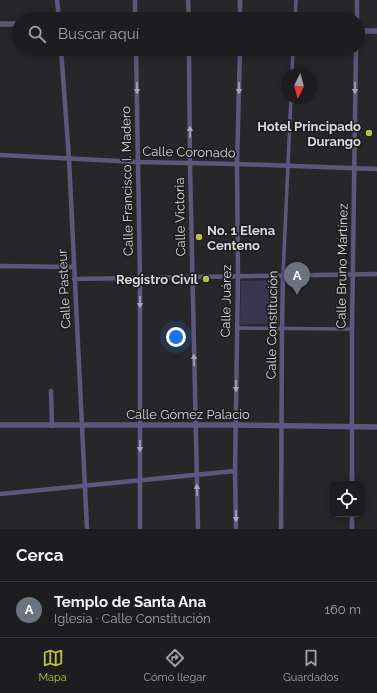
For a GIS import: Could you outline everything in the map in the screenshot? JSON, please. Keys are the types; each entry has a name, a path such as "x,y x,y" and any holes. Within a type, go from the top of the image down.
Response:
{"street":[{"path":"57,0 58,12"},
{"path":"135,0 135,12"},
{"path":"188,0 189,12"},
{"path":"240,0 240,12"},
{"path":"295,12 296,0"},
{"path":"357,0 357,12"},
{"path":"0,24 12,24"},
{"path":"365,31 377,31"},
{"name":"Calle Pasteur","path":"62,56 69,159 87,529"},
{"name":"Calle Francisco I. Madero","path":"136,56 140,278 140,529"},
{"name":"Calle Victoria","path":"189,56 192,277 198,529"},
{"name":"Calle Juárez","path":"236,529 235,471 240,56"},
{"path":"292,68 293,56"},
{"name":"Calle Bruno Martínez","path":"352,481 352,274 356,56"},
{"name":"Calle Constitución","path":"281,529 283,275 291,104"},
{"name":"Calle Coronado","path":"0,156 190,164 238,164 377,169"},
{"path":"0,266 74,267"},
{"path":"74,279 377,274"},
{"path":"237,328 352,329"},
{"path":"51,391 52,426"},
{"name":"Calle Gómez Palacio","path":"0,425 377,426"},
{"path":"0,494 235,471"},
{"path":"352,517 352,529"}],"shaded area":[{"path":"279,280 279,323 240,325 241,281"}],"place":[{"name":"Hotel Principado Durango","path":"369,133"},
{"name":"No. 1 Elena Centeno","path":"199,237"},
{"name":"Registro Civil","path":"206,279"},
{"name":"Templo de Santa Ana","path":"297,295"}]}
